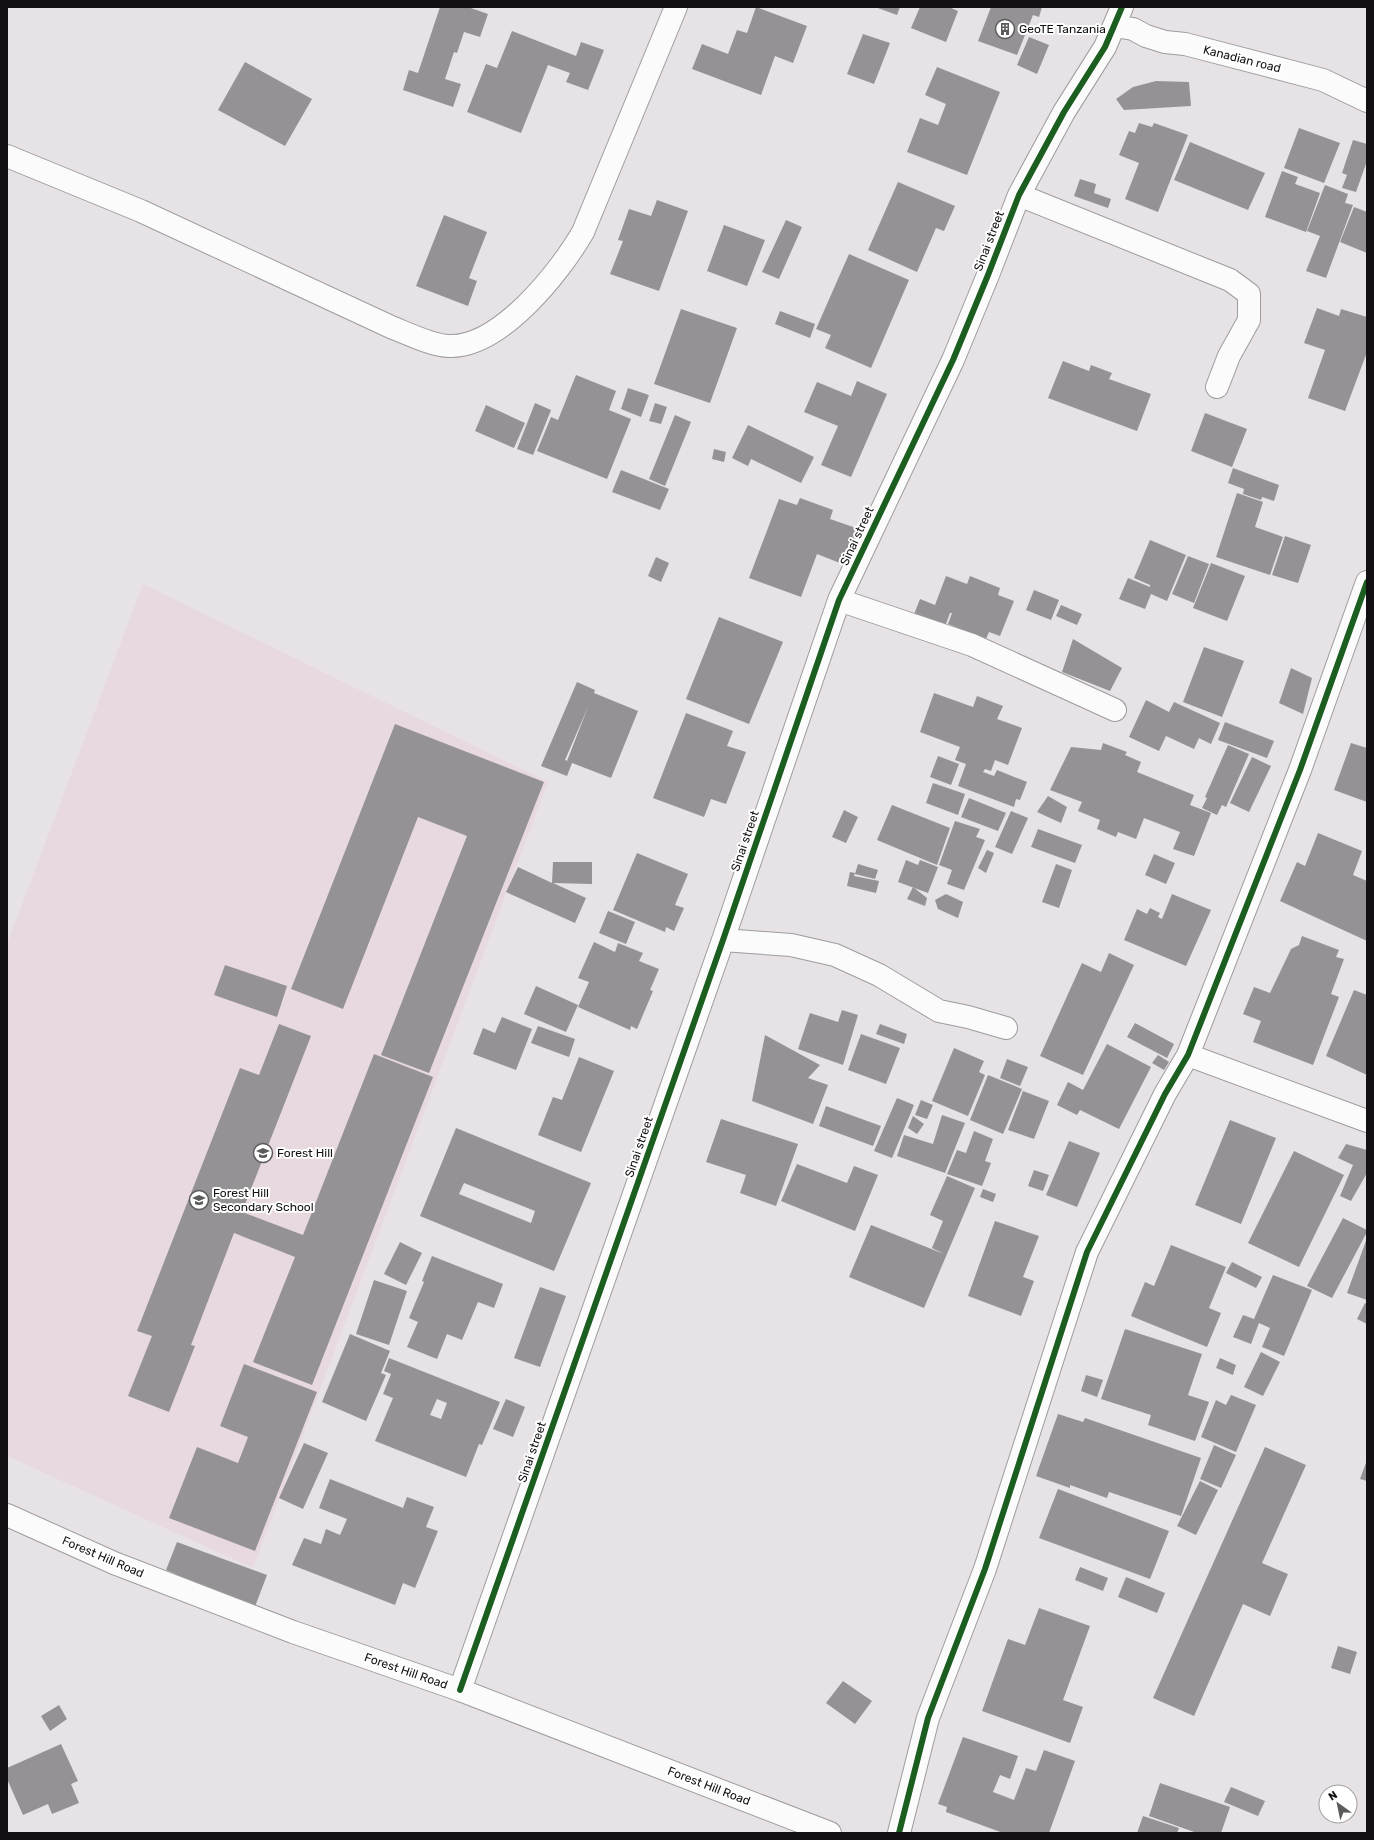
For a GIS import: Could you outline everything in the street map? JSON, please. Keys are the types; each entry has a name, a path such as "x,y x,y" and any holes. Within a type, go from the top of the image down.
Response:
{"street":[{"path":"7,156 141,211 391,327 416,337 447,346 461,346 474,342 505,324 556,273 571,253 586,226 676,7"},
{"name":"Kanadian road","path":"1118,16 1133,29 1146,36 1165,42 1185,44 1323,80 1367,101"},
{"name":"Sinai street","path":"460,1690 723,940 839,600 953,360 1019,195 1064,112 1105,47 1118,16"},
{"path":"1019,195 1230,280 1249,294 1249,320 1229,356 1217,387"},
{"path":"899,1833 928,1718 985,1569 1087,1252 1165,1094 1188,1055 1300,770 1367,582"},
{"path":"839,600 972,645 1115,710"},
{"path":"723,940 791,945 835,955 879,975 939,1011 968,1017 1006,1028"},
{"path":"1188,1055 1367,1121"},
{"name":"Forest Hill Road","path":"7,1515 114,1563 285,1630 460,1690 830,1833"}],"shaded area":[{"name":"Forest Hill Secondary School","path":"143,584 548,782 253,1568 7,1456 7,944"}],"building":[{"path":"440,7 468,7 488,14 480,37 464,32 457,53 454,52 445,79 461,84 453,107 403,90 409,70 418,73"},
{"path":"756,7 807,26 793,63 775,56 761,95 692,69 702,44 728,54 737,30 747,33"},
{"path":"875,7 900,7 897,15"},
{"path":"920,7 949,7 958,11 946,42 911,28"},
{"name":"GeoTE Tanzania","path":"991,7 1042,7 1039,17 1033,15 1017,55 978,41"},
{"path":"512,31 576,56 581,42 604,50 588,90 566,82 570,73 548,65 521,133 467,112 486,64 497,68"},
{"path":"863,34 890,43 874,84 847,74"},
{"path":"1029,37 1049,45 1037,74 1017,65"},
{"path":"245,62 312,99 285,146 218,110"},
{"path":"937,67 1000,92 967,175 907,152 920,118 938,125 946,104 925,95"},
{"path":"1156,81 1189,82 1191,106 1124,110 1116,99 1133,87"},
{"path":"1139,123 1152,127 1154,123 1188,135 1158,212 1125,199 1139,163 1119,155 1129,131 1135,133"},
{"path":"1299,128 1340,143 1324,183 1284,168"},
{"path":"1353,140 1367,144 1367,161 1356,192 1342,188 1347,175 1342,173"},
{"path":"1190,142 1265,173 1248,210 1174,180"},
{"path":"1282,171 1298,177 1295,184 1320,193 1306,232 1265,217"},
{"path":"1080,179 1096,184 1094,193 1111,199 1108,208 1074,196"},
{"path":"898,182 955,206 944,231 936,228 917,272 868,250"},
{"path":"1325,185 1348,194 1345,203 1353,205 1326,278 1306,271 1320,236 1307,231"},
{"path":"657,200 688,211 659,291 610,274 623,241 618,240 629,209 651,216"},
{"path":"1354,207 1367,212 1367,253 1340,242"},
{"path":"444,215 487,232 469,278 477,281 468,306 416,286"},
{"path":"786,220 802,227 779,279 762,272"},
{"path":"724,225 765,240 747,286 707,271"},
{"path":"849,254 909,280 871,368 825,348 831,335 816,329"},
{"path":"1317,308 1339,316 1341,309 1367,317 1367,352 1345,411 1308,398 1325,350 1304,343"},
{"path":"681,309 737,328 710,403 654,384"},
{"path":"780,311 815,324 810,338 775,324"},
{"path":"1063,361 1089,371 1091,365 1112,373 1109,379 1151,394 1137,431 1048,398"},
{"path":"576,375 616,391 609,410 631,419 607,479 537,451 551,417 558,420"},
{"path":"857,381 887,394 851,477 821,465 838,426 804,412 817,382 851,396"},
{"path":"628,388 649,395 641,417 621,409"},
{"path":"535,403 551,410 533,455 517,449"},
{"path":"655,403 667,407 661,424 649,421"},
{"path":"486,405 525,423 514,448 475,431"},
{"path":"1205,413 1247,429 1232,467 1191,451"},
{"path":"675,415 691,422 665,486 649,479"},
{"path":"748,425 814,457 801,483 751,459 748,466 732,458"},
{"path":"714,449 726,452 724,462 712,459"},
{"path":"1233,468 1279,485 1274,501 1262,497 1261,500 1243,494 1244,489 1228,483"},
{"path":"621,470 669,489 660,510 612,492"},
{"path":"1237,493 1263,502 1255,527 1283,537 1270,575 1216,557"},
{"path":"800,498 833,510 830,519 859,529 845,565 817,554 801,597 749,578 779,499 797,505"},
{"path":"1285,536 1311,545 1298,583 1272,575"},
{"path":"1150,540 1186,555 1167,601 1151,594 1145,609 1119,599 1128,578 1150,587 1150,585 1134,578"},
{"path":"1188,556 1209,564 1194,603 1172,594"},
{"path":"656,557 669,563 661,582 648,576"},
{"path":"1211,563 1245,576 1227,621 1193,608"},
{"path":"946,576 967,584 970,576 1000,588 998,595 1014,601 1000,636 989,632 986,639 948,624 952,613 950,613 944,629 913,617 920,599 935,605"},
{"path":"1034,590 1059,600 1051,620 1026,610"},
{"path":"1061,605 1082,614 1077,625 1056,616"},
{"path":"719,617 783,642 749,724 686,699"},
{"path":"1073,639 1122,668 1110,691 1062,672"},
{"path":"1204,647 1244,661 1222,717 1183,702"},
{"path":"1291,668 1312,678 1303,714 1279,703"},
{"path":"577,682 595,690 594,693 638,711 611,778 570,762 572,763 567,776 541,766","holes":["588,707 567,761 565,760"]},
{"path":"934,693 973,707 977,696 1003,706 997,719 1022,728 1008,765 995,760 991,771 985,769 983,772 994,776 997,770 1027,782 1020,800 1016,799 1014,807 958,786 966,764 955,760 960,747 920,732"},
{"path":"1146,700 1169,712 1174,702 1220,723 1211,744 1199,738 1194,749 1166,736 1159,751 1129,737"},
{"path":"686,713 733,731 727,746 746,752 726,804 711,799 704,817 653,798"},
{"path":"1225,722 1274,741 1267,758 1218,740"},
{"path":"395,724 544,782 429,1073 381,1055 467,836 418,817 343,1009 291,989"},
{"path":"1103,743 1127,752 1125,755 1141,762 1137,772 1194,795 1190,805 1211,813 1194,856 1173,849 1180,832 1144,818 1136,839 1118,832 1116,837 1097,829 1100,820 1078,811 1082,802 1050,790 1071,747 1101,750"},
{"path":"1351,743 1367,748 1367,802 1334,790"},
{"path":"1228,745 1249,754 1226,807 1222,805 1217,815 1202,808 1207,798 1205,797"},
{"path":"938,756 959,764 951,785 930,777"},
{"path":"1252,757 1271,766 1249,812 1230,803"},
{"path":"933,783 965,794 958,815 926,803"},
{"path":"1048,796 1067,807 1061,823 1037,812"},
{"path":"969,798 1006,813 998,831 961,817"},
{"path":"892,805 950,828 937,865 877,840"},
{"path":"844,810 858,817 846,843 832,837"},
{"path":"1011,811 1028,818 1012,854 995,847"},
{"path":"955,821 980,829 976,837 985,840 964,890 947,884 952,870 939,865"},
{"path":"1038,829 1082,845 1075,863 1031,847"},
{"path":"1318,833 1362,851 1353,875 1367,881 1367,941 1280,901 1297,862 1305,866"},
{"path":"987,850 994,853 986,873 978,868"},
{"path":"637,853 688,874 675,905 684,908 674,931 666,927 665,932 613,910"},
{"path":"1154,854 1175,863 1166,884 1145,875"},
{"path":"906,860 918,865 920,860 938,867 928,893 898,882"},
{"path":"553,862 592,862 592,884 553,883 586,898 575,923 506,892 518,867 552,883"},
{"path":"858,864 878,870 875,879 855,874"},
{"path":"1056,864 1072,870 1059,908 1042,902"},
{"path":"850,872 855,873 854,876 879,881 876,893 847,886"},
{"path":"913,887 927,898 925,906 907,899"},
{"path":"946,894 963,902 958,918 938,909 935,900"},
{"path":"1172,894 1211,910 1186,966 1124,940 1137,909 1147,914 1150,908 1160,913 1158,917 1162,919"},
{"path":"608,911 635,922 626,944 599,933"},
{"path":"1302,936 1339,950 1336,957 1344,959 1331,994 1339,997 1313,1065 1253,1042 1261,1021 1243,1014 1254,987 1270,993 1291,949 1299,945"},
{"path":"594,942 615,952 618,943 643,953 639,961 659,969 650,990 653,991 637,1029 631,1026 630,1030 578,1007 589,982 578,978"},
{"path":"1109,953 1134,965 1083,1075 1040,1056 1082,963 1101,972"},
{"path":"225,965 287,986 277,1017 214,995"},
{"path":"536,986 578,1005 566,1032 524,1014"},
{"path":"1354,990 1367,995 1367,1075 1326,1056"},
{"path":"842,1010 858,1015 843,1065 798,1049 810,1013 838,1022"},
{"path":"502,1017 532,1029 516,1070 473,1054 483,1028 495,1033"},
{"path":"1135,1023 1174,1044 1167,1058 1127,1037"},
{"path":"279,1024 311,1036 242,1212 303,1235 374,1054 433,1077 312,1385 253,1362 295,1257 234,1233 191,1345 195,1346 169,1412 128,1396 152,1336 137,1331 240,1068 259,1075"},
{"path":"880,1024 907,1034 904,1044 876,1034"},
{"path":"538,1026 575,1039 569,1057 531,1043"},
{"path":"861,1034 900,1048 886,1084 848,1070"},
{"path":"765,1035 820,1065 808,1078 828,1085 813,1124 752,1101"},
{"path":"1107,1044 1151,1067 1119,1129 1080,1110 1077,1115 1057,1105 1068,1082 1083,1090"},
{"path":"954,1048 984,1061 979,1072 985,1075 968,1116 932,1101"},
{"path":"1158,1055 1169,1062 1164,1070 1152,1063"},
{"path":"579,1057 614,1071 581,1152 538,1135 553,1097 562,1100"},
{"path":"1007,1059 1028,1067 1020,1086 1000,1078"},
{"path":"988,1075 1022,1089 1003,1134 970,1120"},
{"path":"1023,1091 1049,1101 1034,1139 1008,1130"},
{"path":"897,1098 914,1105 892,1158 874,1151"},
{"path":"921,1100 933,1105 927,1119 915,1115"},
{"path":"826,1106 881,1126 873,1146 819,1126"},
{"path":"942,1115 965,1123 945,1173 897,1156 904,1135 933,1144"},
{"path":"913,1116 924,1124 917,1134 908,1128"},
{"path":"721,1119 798,1144 776,1206 740,1193 746,1175 706,1162"},
{"path":"1230,1120 1276,1138 1241,1224 1195,1205"},
{"path":"456,1128 591,1183 554,1271 420,1216","holes":["464,1183 535,1211 531,1223 459,1194"]},
{"path":"974,1131 993,1139 985,1161 991,1163 982,1186 947,1174 957,1150 966,1153"},
{"path":"1069,1141 1100,1153 1077,1207 1046,1195"},
{"path":"1346,1144 1367,1150 1367,1173 1351,1201 1340,1196 1353,1165 1338,1158"},
{"path":"1294,1151 1344,1175 1299,1267 1248,1243"},
{"path":"797,1164 847,1183 854,1166 878,1175 855,1231 781,1201"},
{"path":"1034,1170 1049,1175 1043,1191 1028,1186"},
{"path":"947,1176 975,1188 924,1308 849,1277 871,1225 944,1254 932,1248 943,1221 930,1215"},
{"path":"983,1189 996,1194 993,1202 980,1197"},
{"path":"1343,1218 1367,1230 1367,1232 1332,1298 1307,1286"},
{"path":"995,1221 1039,1236 1023,1277 1034,1281 1021,1316 968,1296"},
{"path":"1367,1238 1367,1300 1347,1293"},
{"path":"400,1242 422,1253 406,1285 384,1274"},
{"path":"1171,1245 1226,1267 1209,1308 1221,1313 1207,1347 1131,1316 1145,1282 1154,1286"},
{"path":"432,1256 503,1284 494,1308 478,1302 462,1340 447,1334 437,1359 407,1347 418,1322 409,1318 424,1282 422,1281"},
{"path":"1232,1262 1262,1277 1256,1288 1226,1273"},
{"path":"1273,1275 1312,1290 1284,1356 1262,1347 1270,1328 1259,1323 1251,1344 1233,1337 1243,1315 1254,1319"},
{"path":"374,1280 407,1291 389,1345 356,1334"},
{"path":"540,1287 566,1296 540,1367 514,1358"},
{"path":"1365,1303 1367,1304 1367,1324 1357,1319"},
{"path":"1125,1329 1202,1354 1188,1395 1209,1402 1195,1441 1148,1425 1151,1415 1101,1399"},
{"path":"350,1334 390,1351 381,1373 386,1375 366,1421 322,1402"},
{"path":"1261,1352 1280,1362 1263,1396 1244,1387"},
{"path":"389,1358 500,1402 482,1445 479,1444 466,1477 375,1441 393,1398 383,1394 391,1374 384,1371","holes":["437,1399 447,1403 441,1419 430,1415"]},
{"path":"1220,1358 1236,1365 1233,1375 1216,1368"},
{"path":"244,1364 317,1392 255,1551 169,1518 197,1447 238,1463 248,1437 220,1426"},
{"path":"1086,1375 1103,1380 1097,1397 1081,1391"},
{"path":"1231,1395 1256,1405 1236,1452 1201,1437 1216,1400 1226,1405"},
{"path":"506,1399 525,1407 513,1437 493,1429"},
{"path":"1058,1414 1083,1422 1085,1418 1201,1458 1181,1516 1109,1492 1107,1498 1070,1485 1070,1488 1036,1476"},
{"path":"304,1443 328,1453 303,1509 279,1498"},
{"path":"1214,1445 1236,1455 1221,1488 1200,1479"},
{"path":"1265,1447 1306,1465 1262,1563 1288,1574 1270,1616 1243,1604 1194,1716 1153,1698"},
{"path":"1367,1460 1367,1481 1360,1479"},
{"path":"330,1479 403,1508 407,1497 434,1507 426,1527 438,1531 415,1588 403,1583 395,1605 292,1565 304,1538 321,1544 326,1529 340,1535 347,1519 319,1508"},
{"path":"1200,1481 1218,1490 1196,1535 1177,1526"},
{"path":"1058,1489 1169,1531 1150,1579 1039,1538"},
{"path":"177,1542 267,1575 253,1612 173,1582 176,1574 166,1570"},
{"path":"1080,1567 1108,1578 1103,1591 1075,1580"},
{"path":"1126,1577 1165,1593 1157,1613 1118,1597"},
{"path":"1039,1608 1090,1626 1063,1700 1083,1707 1070,1743 982,1711 1008,1639 1025,1645"},
{"path":"1338,1646 1357,1652 1350,1674 1331,1668"},
{"path":"843,1681 872,1701 855,1724 826,1703"},
{"path":"59,1705 67,1719 50,1731 41,1716"},
{"path":"963,1737 1018,1756 1010,1779 1000,1775 993,1792 1014,1800 1026,1768 1036,1771 1044,1750 1075,1761 1049,1833 1003,1833 946,1812 947,1807 938,1804"},
{"path":"61,1744 78,1781 71,1784 79,1803 52,1814 48,1804 23,1815 7,1779 7,1768"},
{"path":"1160,1783 1230,1807 1221,1833 1197,1833 1149,1816"},
{"path":"1231,1787 1265,1801 1258,1816 1224,1802"},
{"path":"1143,1816 1179,1828 1177,1833 1137,1833"}],"cycle path":[{"path":"460,1690 723,940 839,600 953,360 1019,195 1064,112 1105,47 1122,7"},
{"path":"899,1833 928,1718 985,1569 1087,1252 1165,1094 1188,1055 1300,770 1367,582"}],"place":[{"name":"GeoTE Tanzania","path":"1005,29"},
{"name":"Forest Hill","path":"263,1153"},
{"name":"Forest Hill Secondary School","path":"199,1200"}]}
